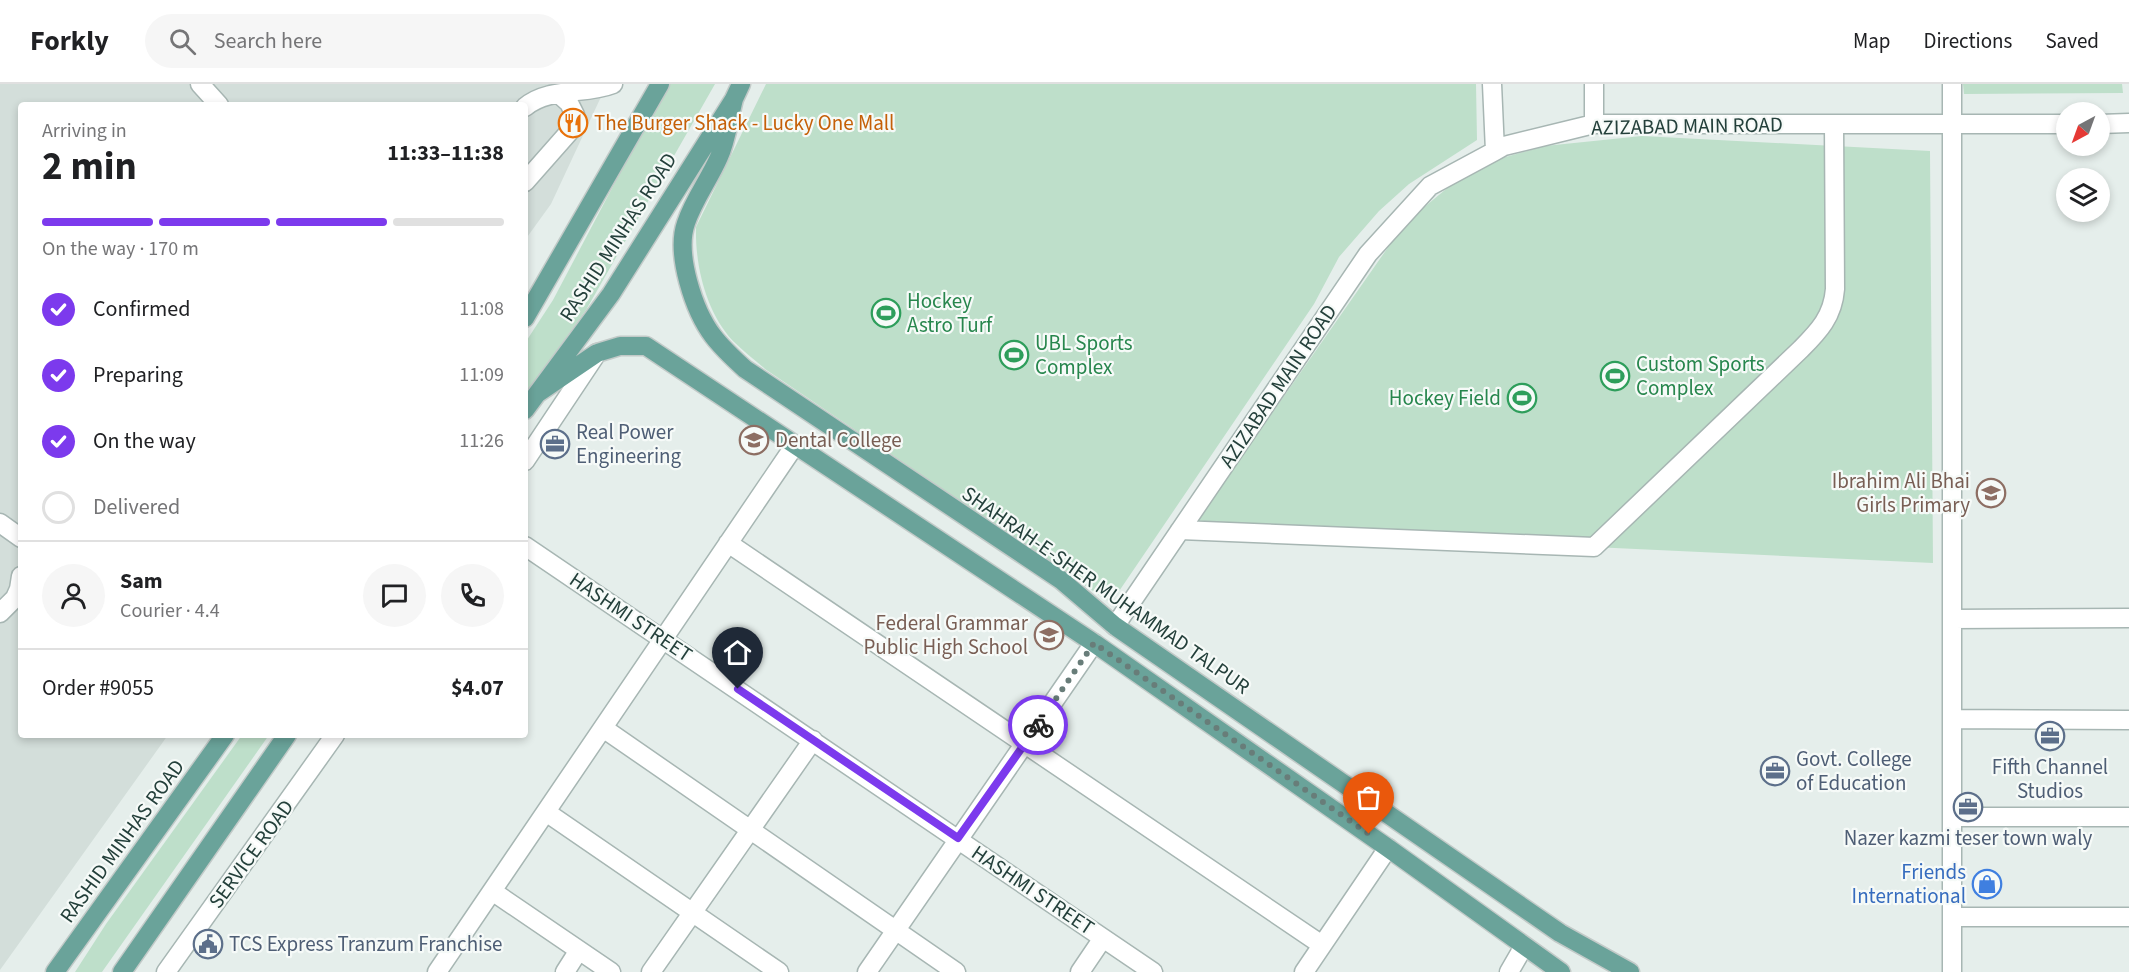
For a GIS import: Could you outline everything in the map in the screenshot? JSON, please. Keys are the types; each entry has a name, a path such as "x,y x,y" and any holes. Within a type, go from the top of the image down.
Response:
{"main road":[{"name":"RASHID MINHAS ROAD","path":"528,313 660,84"},
{"name":"RASHID MINHAS ROAD","path":"528,406 610,294 737,92"},
{"name":"SHAHRAH-E-SHER MUHAMMAD TALPUR","path":"737,92 720,156 701,189 685,225 684,249 686,273 697,306 712,336 745,369 1060,580 1115,626 1560,933 1630,972"},
{"path":"538,393 597,352 620,346 646,346 1094,643 1561,972"},
{"name":"RASHID MINHAS ROAD","path":"55,972 223,738"},
{"path":"122,972 285,738"},
{"path":"64,972 162,824"},
{"path":"111,972 200,858"}],"street":[{"path":"200,84 216,102"},
{"path":"528,105 543,96 613,84"},
{"path":"1492,84 1495,151"},
{"path":"1594,84 1594,124"},
{"path":"1952,84 1952,972"},
{"path":"528,179 570,131 575,115 569,103 559,94"},
{"path":"2110,124 2129,123"},
{"name":"AZIZABAD MAIN ROAD","path":"1115,626 1368,254 1430,186 1503,146 1594,124 2056,124"},
{"path":"1180,530 1594,547 1801,349 1820,330 1829,316 1834,304 1835,289 1834,124"},
{"path":"528,456 597,352"},
{"path":"437,972 795,446"},
{"path":"0,523 18,536"},
{"path":"729,543 1322,945"},
{"name":"HASHMI STREET","path":"528,548 1153,972"},
{"path":"0,613 18,592"},
{"path":"1953,619 2129,618"},
{"path":"867,972 1094,643"},
{"path":"1952,719 2129,720"},
{"path":"603,729 956,972"},
{"name":"SERVICE ROAD","path":"172,970 333,738"},
{"path":"651,972 813,740"},
{"path":"546,812 779,972"},
{"path":"1952,817 2129,817"},
{"path":"1304,972 1388,848"},
{"path":"492,891 611,972"},
{"path":"1952,917 2129,917"},
{"path":"1080,972 1103,938"},
{"path":"1509,972 1524,946"},
{"path":"565,972 579,950"}],"shaded area":[{"path":"0,84 607,84 551,204 528,236 528,102 18,102 18,738 166,738 0,970"}],"green space":[{"path":"667,84 715,84 586,310 528,390 528,338 553,300"},
{"name":"UBL Sports Complex","path":"766,84 1476,84 1477,140 1409,184 1379,211 1339,257 1314,304 1111,603 765,369 737,345 724,329 704,288 700,273 696,227"},
{"path":"1963,84 2122,84 2123,93 1964,94"},
{"name":"Custom Sports Complex","path":"1642,136 1930,151 1933,563 1192,528 1405,223 1474,166 1545,146"},
{"path":"240,738 267,738 102,972 75,972 106,924"}],"way so far":[{"path":"1038,725 1094,643 1369,834"}],"place":[{"name":"The Burger Shack - Lucky One Mall","path":"573,123"},
{"name":"Hockey Astro Turf","path":"886,313"},
{"name":"UBL Sports Complex","path":"1014,355"},
{"name":"Custom Sports Complex","path":"1615,376"},
{"name":"Hockey Field","path":"1522,398"},
{"name":"Dental College","path":"754,440"},
{"name":"Real Power Engineering","path":"555,444"},
{"name":"Ibrahim Ali Bhai Girls Primary","path":"1991,493"},
{"name":"Federal Grammar Public High School","path":"1049,635"},
{"name":"Fifth Channel Studios","path":"2050,736"},
{"name":"Govt. College of Education","path":"1775,771"},
{"name":"Nazer kazmi teser town waly","path":"1968,807"},
{"name":"Friends International","path":"1987,884"},
{"name":"TCS Express Tranzum Franchise","path":"208,944"}],"route":[{"path":"738,689 958,838 1038,725"}]}
